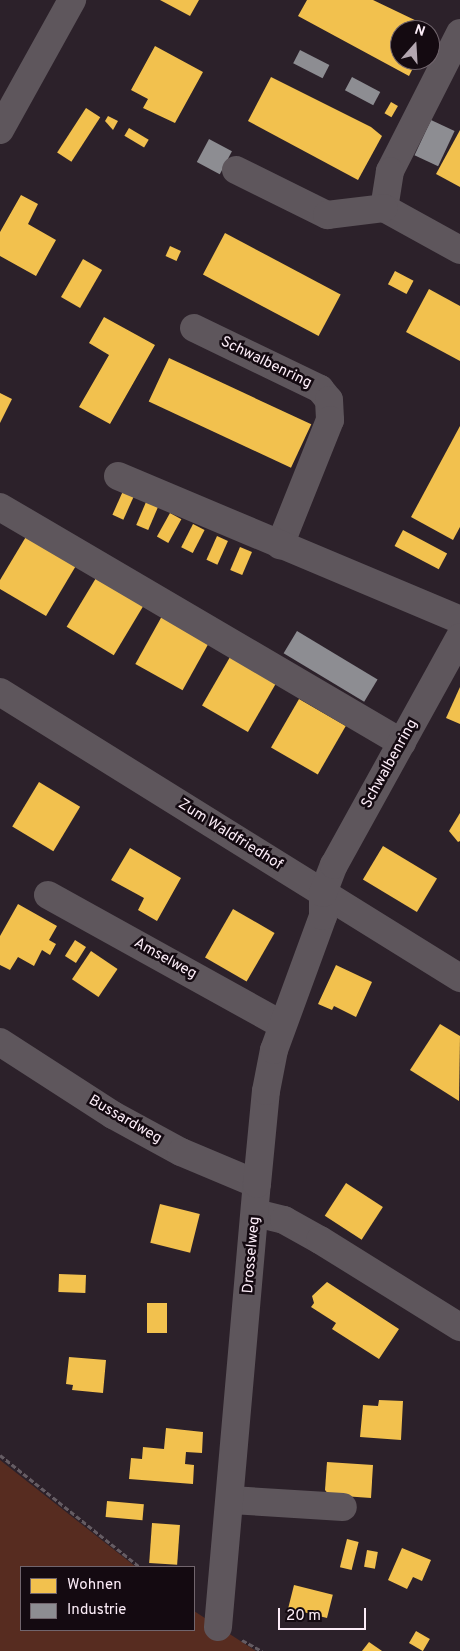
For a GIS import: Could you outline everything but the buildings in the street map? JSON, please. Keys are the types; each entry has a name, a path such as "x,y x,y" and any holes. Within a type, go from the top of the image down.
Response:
{"street":[{"path":"0,130 72,0"},
{"path":"384,208 390,171 460,33"},
{"path":"236,170 326,215 384,208 460,250"},
{"name":"Schwalbenring","path":"194,328 320,389 329,400 330,420 280,544"},
{"path":"118,476 460,620"},
{"path":"0,507 402,743"},
{"name":"Schwalbenring","path":"323,893 334,865 460,637"},
{"name":"Zum Waldfriedhof","path":"0,692 460,978"},
{"name":"Drosselweg","path":"218,1627 231,1500 266,1091 281,1024 323,916 323,893"},
{"name":"Amselweg","path":"48,895 281,1024"},
{"name":"Bussardweg","path":"0,1042 113,1115 181,1152 257,1184"},
{"path":"256,1213 284,1220 320,1240 460,1327"},
{"path":"231,1500 343,1507"}],"path":[{"path":"0,1456 139,1566"}],"shaded area":[{"path":"0,1460 135,1566 20,1566 20,1631 195,1631 195,1612 256,1651 0,1651"}]}
